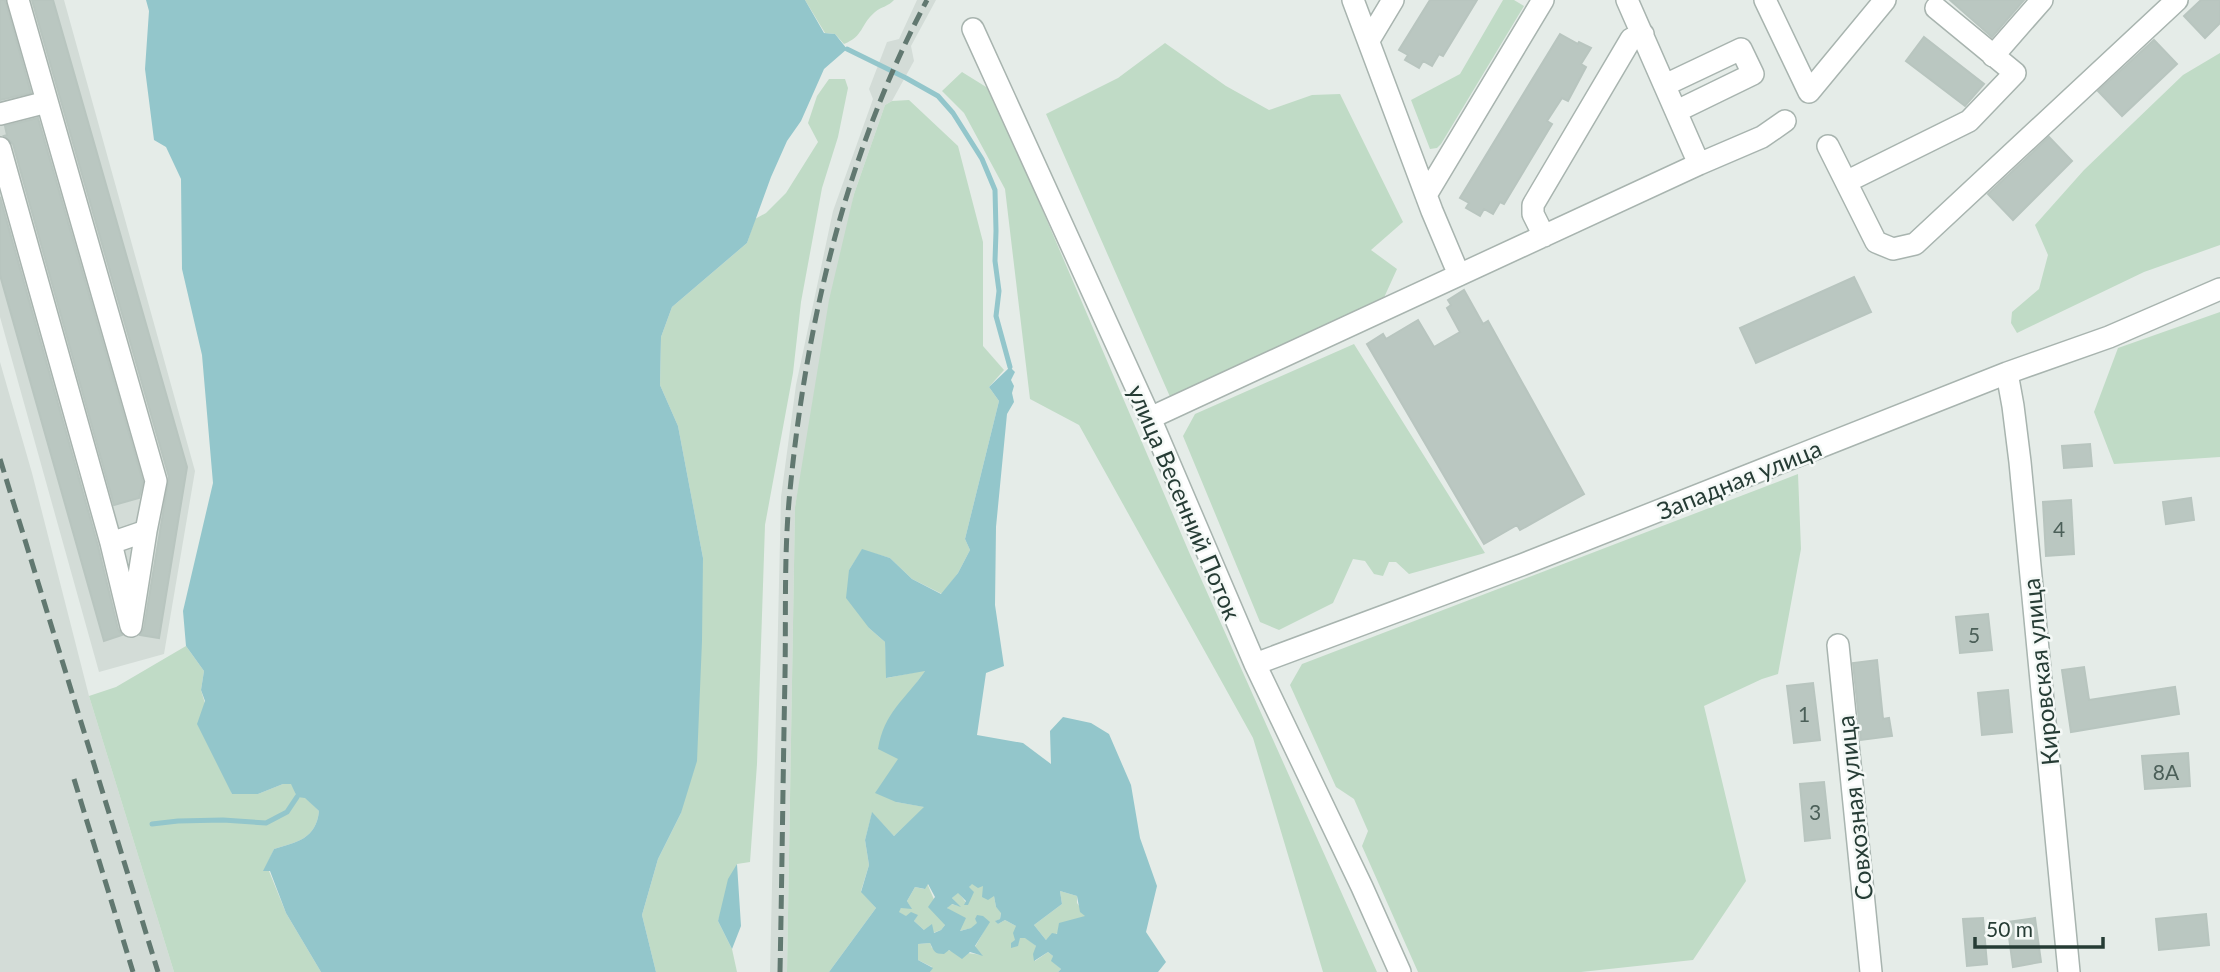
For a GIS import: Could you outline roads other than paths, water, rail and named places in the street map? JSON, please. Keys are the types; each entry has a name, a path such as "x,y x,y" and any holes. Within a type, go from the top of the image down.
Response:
{"street":[{"path":"0,148 111,543 131,626 156,481 18,0"},
{"path":"1353,0 1459,275"},
{"path":"1369,40 1393,0"},
{"path":"1426,195 1543,0"},
{"path":"1627,0 1699,164"},
{"path":"1765,0 1809,92 1885,0"},
{"path":"1993,56 2042,0"},
{"path":"1828,146 1876,242 1893,249 1914,244 2170,3"},
{"path":"1846,182 1969,121 2015,73 1936,8"},
{"name":"улица Весенний Поток","path":"973,29 1150,418 1255,664 1400,972"},
{"path":"1544,236 1533,214 1533,205 1632,39 1643,34"},
{"path":"1665,85 1741,49 1753,74 1677,111"},
{"path":"0,114 47,102"},
{"path":"1150,418 1762,137 1786,121"},
{"name":"Западная улица","path":"1255,664 1535,559 2007,373 2109,337 2220,289"},
{"name":"Кировская улица","path":"2007,373 2020,462 2069,972"},
{"path":"111,543 146,531"},
{"name":"Совхозная улица","path":"1838,645 1871,972"}],"water":[{"path":"146,0 805,0 824,33 835,34 847,49 824,69 801,121 787,141 771,177 747,243 672,307 661,337 660,385 678,426 703,558 697,761 681,813 658,859 642,915 656,972 321,972 286,913 270,871 263,871 274,849 298,841 310,833 319,811 305,798 297,797 291,784 283,784 258,794 232,794 197,724 205,701 201,690 204,671 186,646 183,611 213,483 202,355 182,269 181,179 166,147 154,140 145,69 149,11"},
{"path":"1010,367 1015,372 1011,380 1014,386 1014,402 1007,414 996,527 995,605 1004,666 986,673 977,735 1023,743 1051,764 1050,731 1063,717 1091,723 1109,734 1131,785 1140,838 1157,886 1146,932 1166,962 1158,972 1058,972 1061,969 1051,961 1053,956 1048,952 1034,961 1036,946 1025,938 1020,938 1018,946 1011,948 1011,943 1015,940 1013,933 1016,926 1005,920 998,924 995,921 1000,919 1001,913 996,907 994,896 988,900 982,897 983,886 978,888 972,884 969,887 974,892 968,905 964,905 966,901 958,893 952,898 961,907 952,904 947,908 966,918 960,931 977,923 977,915 990,922 975,946 983,956 970,952 962,959 949,950 944,954 936,953 930,943 918,944 918,960 933,968 930,972 829,972 876,908 861,892 869,865 865,840 872,812 894,836 924,807 896,802 875,793 898,759 878,749 885,725 925,671 886,678 885,642 869,628 846,598 849,570 862,549 890,558 912,579 941,594 958,573 970,550 965,539 999,401 989,387","holes":["928,884 935,897 928,907 945,925 934,933 932,924 924,930 914,921 918,915 911,912 906,916 899,912 901,908 912,909 907,901 915,887 925,889","1060,891 1077,896 1080,912 1085,916 1059,923 1057,934 1052,933 1046,940 1034,925 1062,904"]},
{"path":"737,864 741,926 732,949 718,921 728,879"}],"waterway":[{"path":"847,49 938,96 953,113 982,159 995,190 995,261 999,291 996,316 1010,367"},
{"path":"152,824 223,820 266,823 287,812 297,797"}],"railway":[{"path":"780,972 786,545 796,436 818,307 833,243 873,119 927,0"},
{"path":"0,459 158,972"},
{"path":"74,779 133,972"}]}
